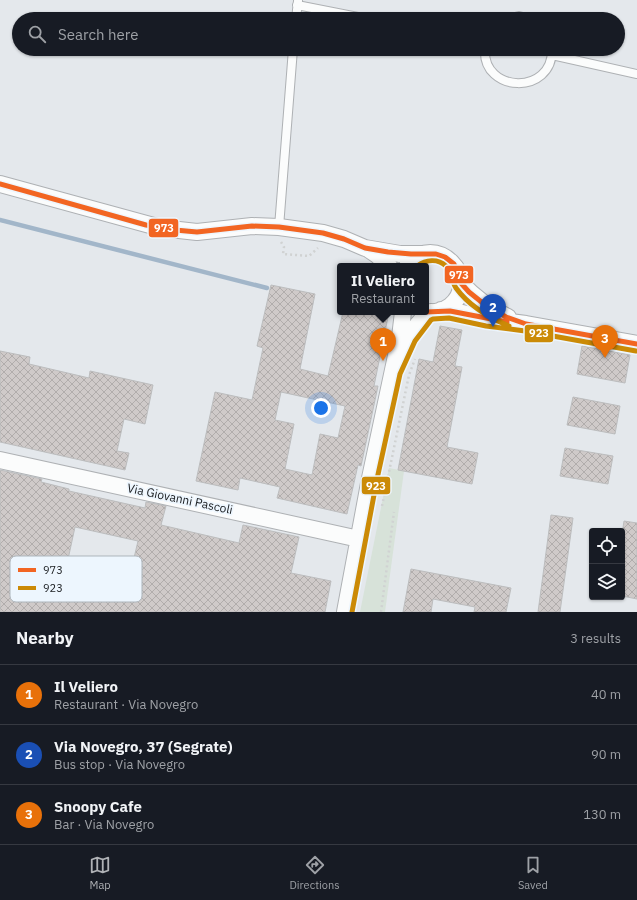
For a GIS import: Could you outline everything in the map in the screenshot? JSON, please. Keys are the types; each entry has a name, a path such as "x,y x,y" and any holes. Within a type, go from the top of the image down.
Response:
{"street":[{"path":"0,184 168,230 197,232 252,226 279,227 323,233 344,239 365,248 377,255 386,263"},
{"path":"365,248 400,254 436,254 448,259 458,270 460,289 457,297 451,304 433,311"},
{"path":"410,263 423,254"},
{"path":"460,282 469,292 489,308 506,317 526,324"},
{"path":"433,311 454,311 492,320 526,324 637,344"},
{"path":"345,612 400,337 403,315"},
{"path":"393,372 410,336 426,315"},
{"name":"Via Giovanni Pascoli","path":"0,460 359,538"}],"lane":[{"path":"297,12 298,2 339,12"},
{"path":"279,227 292,56"},
{"path":"486,56 488,64 494,73 502,80 512,84 523,84 533,81 549,66 551,56"},
{"path":"567,56 637,74"}],"path":[{"path":"381,508 409,375 416,358"},
{"path":"381,612 394,512"}],"shaded area":[{"path":"389,468 404,471 385,612 360,612"}],"building":[{"path":"271,285 315,294 300,369 328,376 342,315 388,315 374,386 378,386 361,466 358,465 347,514 277,498 280,487 240,478 238,490 196,481 215,392 252,400 263,348 257,346","holes":["281,392 345,406 338,438 320,434 312,475 285,469 294,424 275,420"]},
{"path":"440,326 462,330 455,366 462,367 447,447 478,453 472,484 398,470 419,359 433,362"},
{"path":"582,346 630,355 625,383 577,374"},
{"path":"0,351 30,357 29,364 89,378 90,371 153,385 145,424 124,419 117,451 129,453 125,470 0,442"},
{"path":"573,397 620,406 615,434 567,425"},
{"path":"565,448 613,456 608,484 560,476"},
{"path":"0,470 42,479 41,482 69,489 69,491 145,508 146,502 166,506 161,525 239,543 243,525 299,537 291,573 331,581 325,612 0,612"},
{"path":"551,515 573,518 560,612 538,612"},
{"path":"624,521 637,523 637,599 625,597 625,528 623,528"},
{"path":"411,569 511,588 506,612 474,612 475,607 433,599 431,612 403,612"}],"waterway":[{"path":"0,220 267,288"}],"transit line":[{"name":"973","path":"0,184 146,225 175,230 197,232 252,226 279,227 323,233 344,239 365,248 388,252 436,254 445,257 454,264 459,274 460,282 469,292 484,304 506,317 526,324 637,344"},
{"name":"923","path":"422,263 432,261 443,263 450,271 456,288 473,306 509,326"},
{"name":"973","path":"429,312 450,311 507,322"},
{"name":"923","path":"352,612 377,479 400,374 415,341 431,320 449,318 486,326 525,331 636,351"}],"place":[{"name":"Via Novegro, 37 (Segrate)","path":"493,327"},
{"name":"Snoopy Cafe","path":"605,358"},
{"name":"Il Veliero","path":"383,361"}]}
